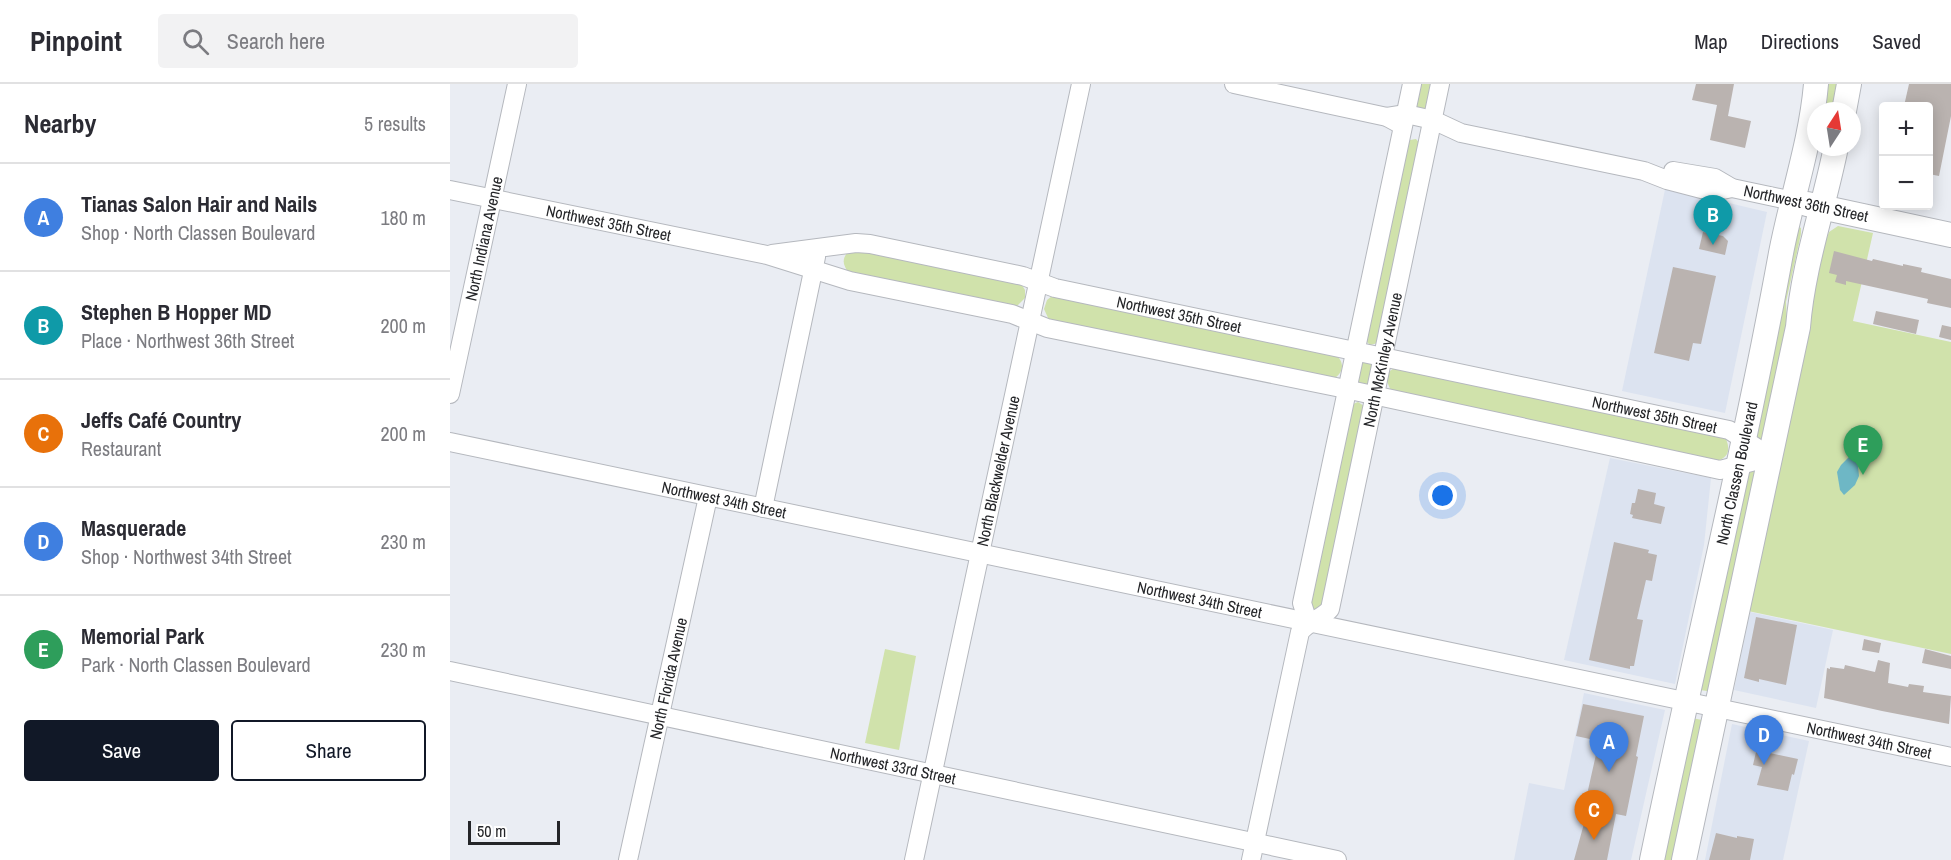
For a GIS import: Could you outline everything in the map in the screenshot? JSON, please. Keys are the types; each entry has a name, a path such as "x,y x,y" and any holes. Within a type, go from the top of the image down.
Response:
{"main road":[{"name":"North Classen Boulevard","path":"1652,860 1738,466 1785,231 1813,114 1816,84"},
{"path":"1846,102 1849,84"},
{"name":"North Classen Boulevard","path":"1684,860 1798,327 1803,286 1834,156"},
{"name":"Northwest 36th Street","path":"1793,201 1951,235"}],"street":[{"name":"North Indiana Avenue","path":"450,394 517,84"},
{"name":"North Blackwelder Avenue","path":"914,860 1081,84"},
{"name":"Northwest 36th Street","path":"1234,84 1644,171 1667,180 1713,192 1732,188 1793,201"},
{"name":"North McKinley Avenue","path":"1412,84 1302,603 1308,622 1330,609 1440,84"},
{"name":"Northwest 35th Street","path":"450,190 767,255 850,281 1012,314 1047,328 1720,470 1771,457"},
{"name":"Northwest 35th Street","path":"767,255 856,243 870,244 1023,276 1055,288 1729,430 1771,457"},
{"path":"763,508 818,248"},
{"name":"Northwest 34th Street","path":"450,442 1951,757"},
{"name":"North Florida Avenue","path":"628,860 708,497"},
{"path":"1253,851 1300,632 1308,622"},
{"name":"Northwest 33rd Street","path":"450,671 933,774 1253,851 1337,860"}],"shaded area":[{"path":"1666,185 1767,212 1725,413 1622,391"},
{"path":"1610,458 1711,478 1704,545 1675,684 1564,660"},
{"path":"1750,612 1833,630 1816,708 1734,690"},
{"path":"1584,693 1665,710 1631,860 1514,860 1529,783 1564,790"},
{"path":"1732,724 1809,741 1783,860 1705,860"}],"green space":[{"path":"1417,84 1434,84 1425,109 1414,105"},
{"path":"1826,84 1840,84 1836,102 1827,102"},
{"path":"1416,139 1421,145 1378,343 1370,345 1366,341 1406,143"},
{"path":"1838,226 1873,233 1853,321 1951,342 1951,654 1748,611 1824,245 1829,232"},
{"path":"1799,227 1801,234 1786,302 1787,324 1761,444 1751,434"},
{"path":"854,248 1020,282 1025,290 1025,298 1016,307 849,273 844,265 844,259 847,253"},
{"path":"1052,296 1334,353 1340,359 1342,369 1335,378 1049,320 1044,309 1047,300"},
{"path":"1363,361 1372,363 1374,367 1368,386 1357,383 1359,364"},
{"path":"1394,368 1725,437 1728,452 1724,458 1716,461 1391,391 1386,379"},
{"path":"1358,402 1364,406 1324,607 1313,612 1309,607 1353,404"},
{"path":"1746,467 1755,470 1711,687 1707,691 1700,690"},
{"path":"885,649 916,656 899,750 865,743"},
{"path":"1692,718 1702,720 1674,860 1662,860"}],"water":[{"path":"1852,454 1858,466 1859,476 1855,485 1844,495 1840,490 1837,472"}],"building":[{"path":"1696,84 1734,84 1728,116 1751,121 1745,148 1710,140 1717,105 1692,100"},
{"path":"1909,84 1951,84 1951,116 1939,176 1933,175 1933,102 1905,102"},
{"path":"1703,232 1723,236 1728,241 1725,255 1699,249"},
{"path":"1834,251 1872,261 1873,259 1922,268 1921,272 1951,279 1951,308 1927,303 1928,299 1846,281 1846,285 1835,282 1837,275 1829,273"},
{"path":"1673,267 1716,276 1701,344 1693,343 1689,361 1654,353"},
{"path":"1876,311 1919,320 1916,334 1873,324"},
{"path":"1942,325 1951,327 1951,340 1939,337"},
{"path":"1638,489 1656,493 1654,504 1665,507 1661,524 1632,518 1633,515 1630,514 1632,503 1635,503"},
{"path":"1614,542 1649,550 1648,553 1657,555 1652,581 1646,580 1637,619 1643,620 1634,666 1630,666 1630,669 1589,660"},
{"path":"1756,617 1797,625 1786,685 1744,678"},
{"path":"1864,639 1881,643 1879,653 1862,650"},
{"path":"1925,649 1951,656 1951,669 1922,663"},
{"path":"1878,660 1890,663 1888,683 1908,687 1909,684 1924,686 1923,692 1951,696 1949,724 1824,698 1827,668 1844,669 1845,665 1875,672"},
{"path":"1583,704 1644,716 1626,816 1616,814 1607,860 1574,860 1588,809 1584,808 1599,741 1576,736"},
{"path":"1766,749 1765,752 1798,759 1788,791 1757,785 1762,767 1753,765 1756,752"},
{"path":"1716,833 1754,839 1750,860 1709,860"}],"place":[{"name":"Stephen B Hopper MD","path":"1713,245"},
{"name":"Memorial Park","path":"1863,475"},
{"name":"Masquerade","path":"1764,765"},
{"name":"Tianas Salon Hair and Nails","path":"1609,772"},
{"name":"Jeffs Café Country","path":"1594,840"}]}
